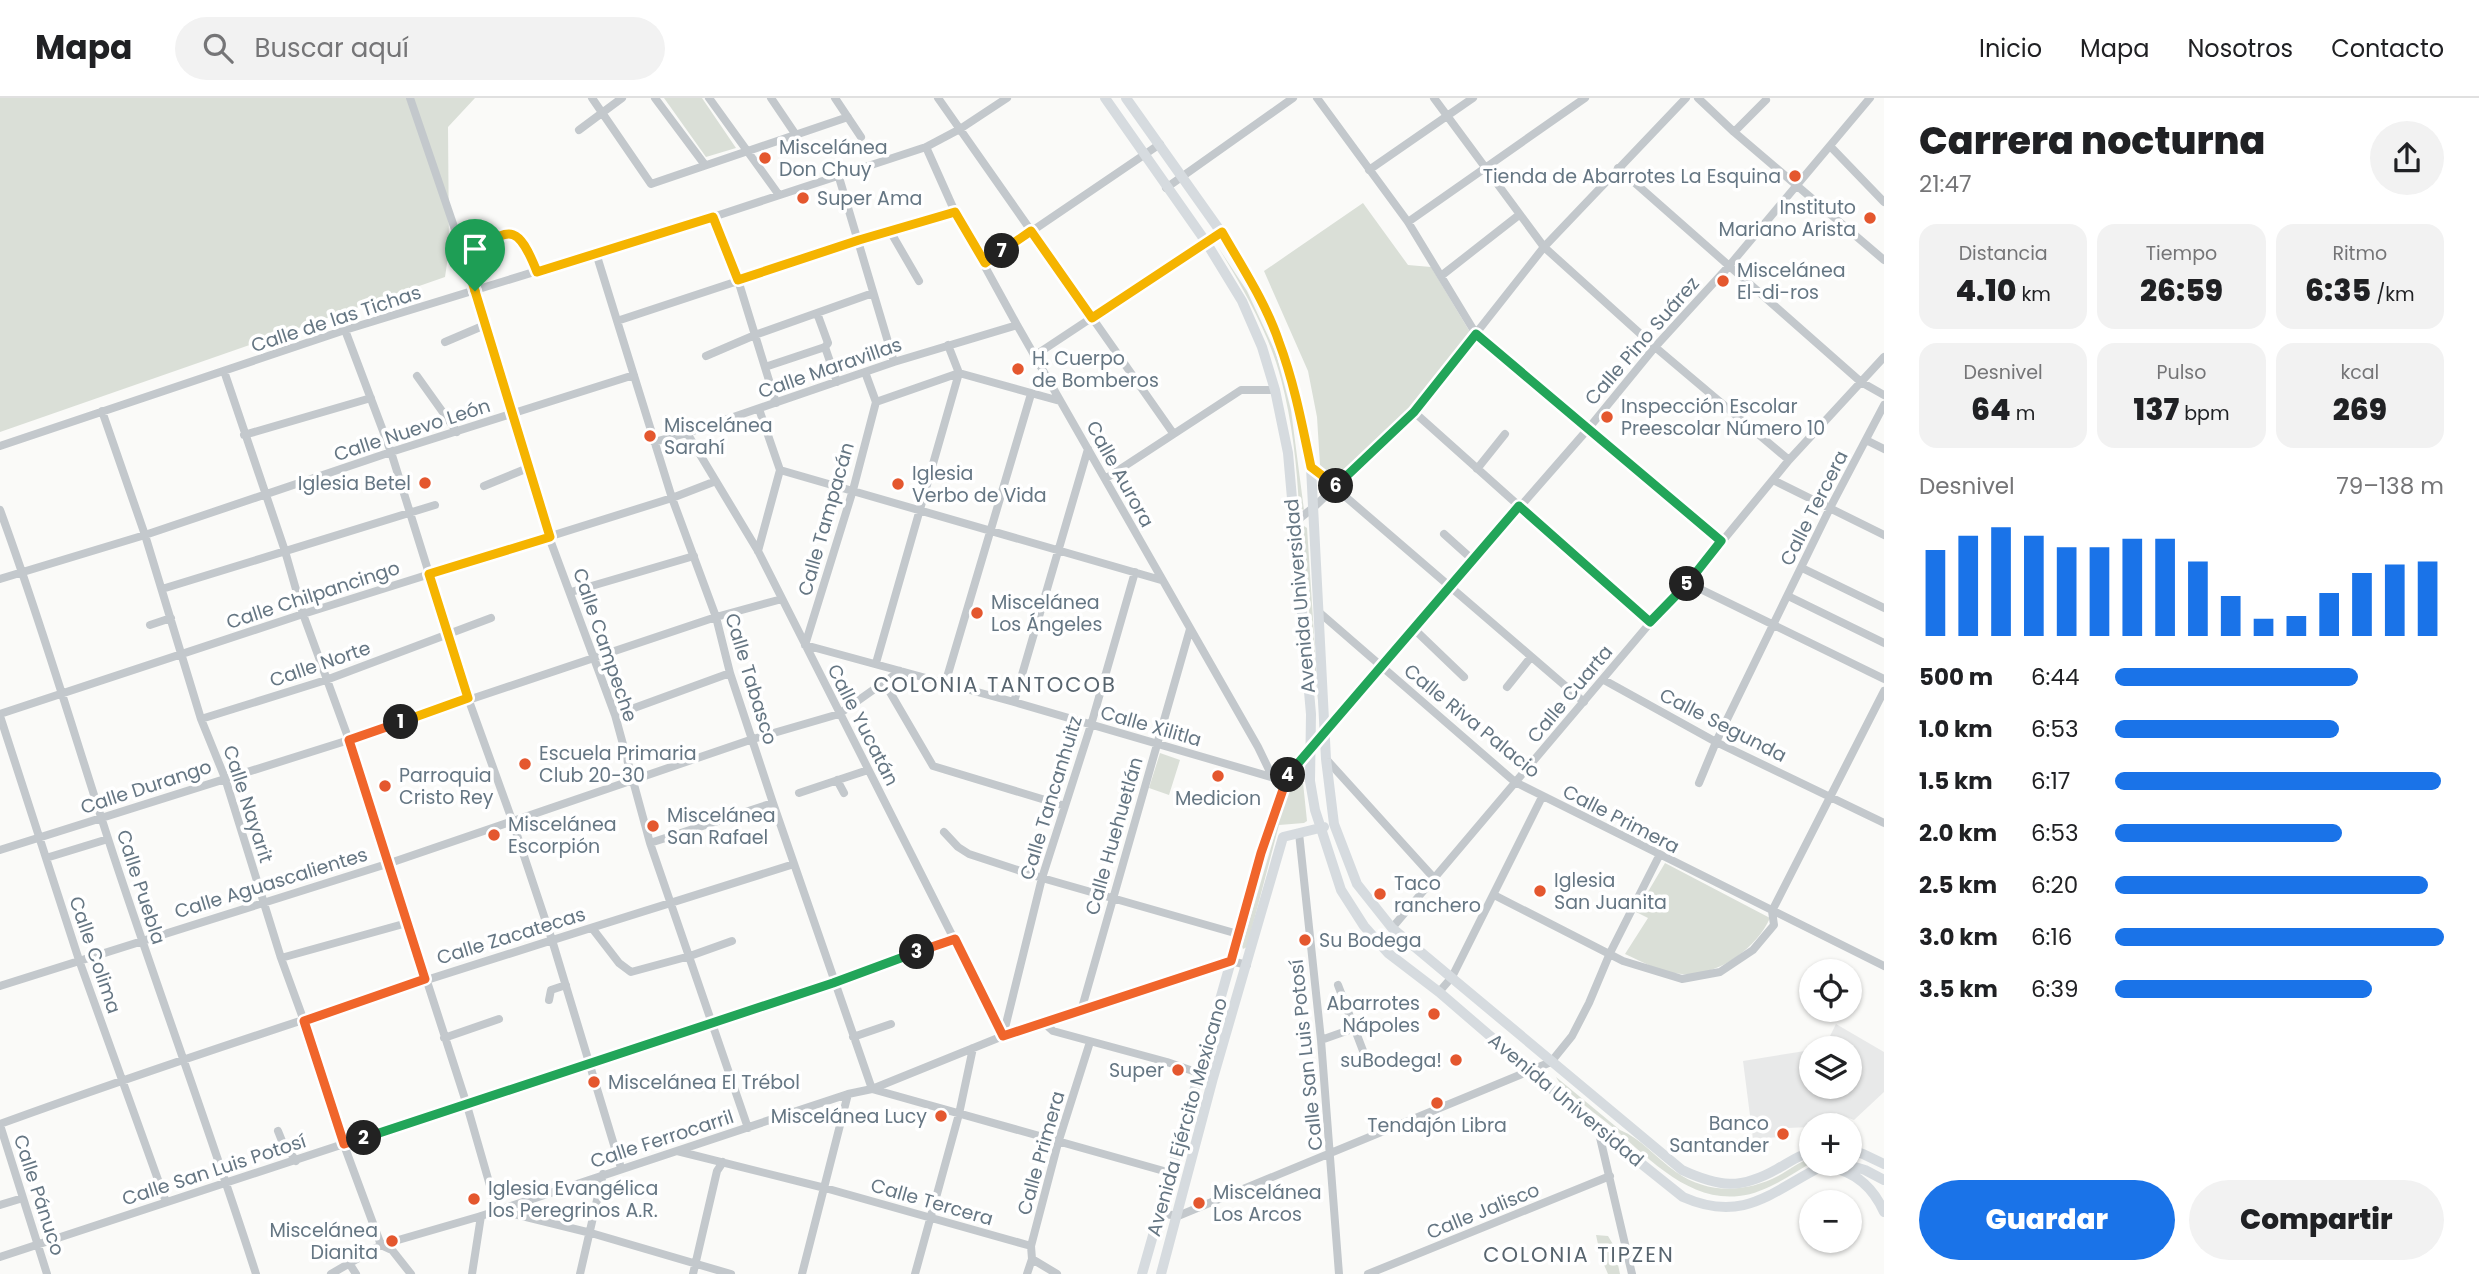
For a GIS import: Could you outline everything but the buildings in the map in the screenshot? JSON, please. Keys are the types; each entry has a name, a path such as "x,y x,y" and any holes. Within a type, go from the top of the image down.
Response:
{"main road":[{"name":"Avenida Universidad","path":"1105,98 1206,242 1242,301 1262,347 1275,390 1288,453 1311,713 1310,781 1320,828 1341,890 1364,926 1388,953 1440,992 1598,1129 1683,1197 1717,1208 1739,1207 1758,1202 1804,1176"},
{"name":"Avenida Universidad","path":"1126,98 1222,232 1254,288 1279,339 1298,400 1311,467 1326,759 1334,824 1357,884 1392,928 1682,1170 1701,1179 1727,1185 1751,1181 1799,1158"},
{"name":"Avenida Ejército Mexicano","path":"1142,1274 1261,853 1285,780 1326,729"},
{"path":"1299,833 1334,824"},
{"name":"Avenida Ejército Mexicano","path":"1161,1274 1213,1078 1283,837 1299,833"},
{"path":"1862,1151 1884,1153"},
{"path":"1862,1154 1884,1164"},
{"name":"Avenida Universidad","path":"1862,1169 1884,1180"},
{"path":"1857,1176 1870,1189 1884,1212"}],"street":[{"name":"Calle Campeche","path":"410,98 464,256 550,537 592,659 615,715 650,843 748,1128"},
{"path":"592,98 651,184 848,117"},
{"path":"579,130 622,98"},
{"path":"655,98 705,165"},
{"path":"709,98 779,195"},
{"path":"771,98 796,135"},
{"path":"835,98 861,137"},
{"path":"938,98 1173,433"},
{"name":"Calle de las Tichas","path":"0,446 345,330 713,217 926,147 960,129 1007,98"},
{"path":"1166,188 1293,98"},
{"path":"1317,98 1408,222 1476,334 1721,541"},
{"path":"1434,98 1544,247 1655,347 1789,460"},
{"path":"1370,170 1473,98"},
{"path":"1408,222 1585,98"},
{"path":"1295,522 1314,508 1414,412 1544,247 1686,98"},
{"path":"1698,98 1884,260"},
{"name":"Calle Pino Suárez","path":"1326,729 1588,429 1655,347 1729,266 1870,98"},
{"path":"1734,132 1766,100"},
{"path":"985,263 1160,144"},
{"path":"1830,146 1884,202"},
{"name":"Calle Aurora","path":"926,147 955,212 1034,356 1258,747 1272,776"},
{"path":"1618,168 1861,382 1884,395"},
{"path":"838,174 894,362"},
{"path":"617,321 859,240 955,212"},
{"path":"1441,276 1519,215"},
{"path":"713,217 738,280 776,403"},
{"path":"890,231 919,281"},
{"path":"1034,356 1222,232"},
{"path":"464,256 505,234 514,234 527,247 537,272"},
{"name":"Calle Tabasco","path":"596,253 672,498 716,617 730,673 833,983 872,1089"},
{"path":"706,355 873,293"},
{"path":"765,368 828,344 817,313"},
{"path":"445,342 485,325"},
{"name":"Calle Maravillas","path":"654,442 894,362 1017,325"},
{"path":"345,330 391,452 468,698 552,940 621,1168"},
{"path":"876,663 959,373 948,345"},
{"path":"825,347 837,382"},
{"name":"Calle Cuarta","path":"1392,928 1604,680 1650,622 1688,583 1789,460 1884,357"},
{"path":"224,372 285,551 303,614 390,863 498,1210 591,1233 731,1274"},
{"path":"865,372 876,402 959,373 1060,401"},
{"name":"Calle Nuevo León","path":"0,579 145,536 391,452 634,375"},
{"path":"417,376 457,432"},
{"path":"1105,478 1241,390 1275,390"},
{"path":"945,684 1031,394"},
{"path":"244,435 371,398"},
{"name":"Calle Tampacán","path":"805,645 853,490 876,402"},
{"name":"Calle Tercera","path":"1699,783 1716,742 1830,508 1884,405"},
{"path":"758,551 780,470 759,409"},
{"name":"Calle Nayarit","path":"102,411 145,536 201,719 225,778 281,958 381,1245"},
{"path":"1414,412 1650,622"},
{"name":"Calle Yucatán","path":"687,433 758,551 1003,1036"},
{"path":"1477,469 1505,434"},
{"path":"1866,440 1884,449"},
{"path":"1014,702 1088,449"},
{"path":"1311,467 1584,702"},
{"path":"484,486 528,468"},
{"path":"780,470 1161,580"},
{"path":"1773,480 1884,535"},
{"name":"Calle Chilpancingo","path":"0,715 303,614 672,498 716,481"},
{"path":"162,589 435,505"},
{"name":"Calle Puebla","path":"0,510 23,571 108,839 256,1274"},
{"path":"1444,534 1473,560"},
{"path":"571,592 694,556"},
{"path":"1802,568 1884,608"},
{"name":"Calle Tancanhuitz","path":"1003,1036 1042,878 1091,725 1135,572"},
{"path":"1688,583 1884,679"},
{"path":"1788,596 1884,643"},
{"name":"Calle Durango","path":"0,850 349,740 468,698 782,598"},
{"name":"Calle Riva Palacio","path":"1320,612 1515,782 1542,797"},
{"path":"149,625 171,618"},
{"name":"Calle Norte","path":"201,719 326,680 491,618"},
{"name":"Calle Huehuetlán","path":"1081,1011 1190,629"},
{"path":"1414,629 1464,677"},
{"name":"Calle Xilitla","path":"805,645 1285,780"},
{"path":"1507,687 1531,657"},
{"name":"Calle Aguascalientes","path":"0,986 390,863 752,739 839,714 900,671"},
{"path":"615,715 730,673"},
{"name":"Calle Segunda","path":"1604,680 1716,742 1884,823"},
{"path":"884,682 933,766 1065,806"},
{"path":"1494,895 1623,961 1682,979 1720,972 1753,950 1774,925 1772,911 1884,691"},
{"name":"Calle Colima","path":"0,715 79,960 166,1202"},
{"path":"1326,759 1433,877"},
{"path":"799,793 868,770"},
{"path":"837,780 844,793"},
{"name":"Calle Primera","path":"1440,992 1452,977 1542,797 1884,966"},
{"path":"650,843 773,803"},
{"path":"944,832 969,854 1042,878 1238,934"},
{"name":"Calle San Luis Potosí","path":"1299,833 1321,1040 1339,1274"},
{"path":"46,858 108,839"},
{"path":"1160,1213 1178,1216 1551,1062 1572,1036 1590,1003 1610,953 1660,856"},
{"name":"Calle Zacatecas","path":"0,1124 122,1080 425,979 794,864"},
{"path":"281,958 407,923"},
{"path":"592,928 619,963 631,972 690,957 732,941"},
{"name":"Calle San Luis Potosí","path":"0,1257 833,983 955,939"},
{"path":"802,1274 848,1094 872,1089 1043,1022 1231,961 1247,965"},
{"path":"549,1000 551,990 566,985"},
{"path":"1338,985 1365,1056"},
{"path":"444,1038 499,1019"},
{"path":"1043,1022 1052,1031 1167,1062 1213,1078"},
{"path":"853,1037 891,1024"},
{"path":"1321,1040 1355,1028"},
{"name":"Calle Primera","path":"1027,1274 1032,1259 1031,1246 1058,1143 1090,1042"},
{"path":"915,1274 959,1114 973,1048"},
{"path":"872,1089 1171,1173"},
{"name":"Calle Ferrocarril","path":"331,1274 381,1245 481,1216 848,1094"},
{"name":"Calle Pánuco","path":"0,1124 47,1274"},
{"path":"1598,1129 1632,1274"},
{"path":"278,1131 296,1161"},
{"name":"Calle Tercera","path":"677,1151 825,1188 1031,1246"},
{"path":"692,1274 717,1171 723,1162"},
{"path":"580,1274 603,1174"},
{"name":"Calle Jalisco","path":"1368,1274 1610,1176"},
{"path":"0,1205 23,1198"},
{"path":"472,1274 481,1216"},
{"path":"381,1245 391,1250 411,1274"},
{"path":"1032,1259 1057,1274"},
{"path":"349,1263 356,1274"}],"shaded area":[{"path":"0,98 475,98 448,127 449,250 445,277 0,432"},
{"path":"664,98 702,98 736,148 706,157"},
{"path":"1363,203 1408,265 1431,267 1470,332 1408,414 1332,479 1320,465 1317,417 1308,371 1264,271"},
{"path":"1218,247 1247,291 1276,353 1291,410 1304,510 1299,508 1291,427 1276,362 1254,311"},
{"path":"1301,528 1307,528 1319,710 1302,541"},
{"path":"1160,753 1180,760 1169,795 1149,788"},
{"path":"1299,771 1302,773 1307,821 1279,825 1247,947 1243,949 1292,776"},
{"path":"1665,863 1770,918 1764,929 1734,959 1709,971 1695,974 1667,972 1625,954 1648,918 1636,912"},
{"path":"1836,1024 1857,1036 1830,1036"},
{"path":"1862,1039 1884,1052 1884,1092 1862,1113 1799,1113 1799,1128 1787,1128 1781,1137 1753,1139 1743,1061 1799,1052 1799,1099 1862,1099"},
{"path":"1556,1077 1676,1172 1700,1184 1726,1189 1739,1188 1765,1182 1799,1164 1799,1170 1777,1183 1749,1194 1720,1196 1702,1192 1669,1175"},
{"path":"1596,1235 1608,1236 1614,1246 1620,1274 1608,1274"}],"place":[{"name":"Miscelánea Don Chuy","path":"765,158"},
{"name":"Tienda de Abarrotes La Esquina","path":"1795,176"},
{"name":"Super Ama","path":"803,198"},
{"name":"Instituto Mariano Arista","path":"1870,218"},
{"name":"Miscelánea El-di-ros","path":"1723,281"},
{"name":"H. Cuerpo de Bomberos","path":"1018,369"},
{"name":"Inspección Escolar Preescolar Número 10","path":"1607,417"},
{"name":"Miscelánea Sarahí","path":"650,436"},
{"name":"Iglesia Betel","path":"425,483"},
{"name":"Iglesia Verbo de Vida","path":"898,484"},
{"name":"Miscelánea Los Ángeles","path":"977,613"},
{"name":"Escuela Primaria Club 20-30","path":"525,764"},
{"name":"Medicion","path":"1218,776"},
{"name":"Parroquia Cristo Rey","path":"385,786"},
{"name":"Miscelánea San Rafael","path":"653,826"},
{"name":"Miscelánea Escorpión","path":"494,835"},
{"name":"Iglesia San Juanita","path":"1540,891"},
{"name":"Taco ranchero","path":"1380,894"},
{"name":"Su Bodega","path":"1305,940"},
{"name":"Abarrotes Nápoles","path":"1434,1014"},
{"name":"suBodega!","path":"1456,1060"},
{"name":"Super","path":"1178,1070"},
{"name":"Miscelánea El Trébol","path":"594,1082"},
{"name":"Tendajón Libra","path":"1437,1103"},
{"name":"Miscelánea Lucy","path":"941,1116"},
{"name":"Banco Santander","path":"1783,1134"},
{"name":"Iglesia Evangélica los Peregrinos A.R.","path":"474,1199"},
{"name":"Miscelánea Los Arcos","path":"1199,1203"},
{"name":"Miscelánea Dianita","path":"392,1241"}],"district":[{"name":"COLONIA TANTOCOB","path":"995,684"},
{"name":"COLONIA TIPZEN","path":"1579,1254"}],"route":[{"path":"955,212 985,263 1031,231 1092,318 1222,232 1279,339 1298,400 1311,467 1334,488 1414,412 1476,334 1721,541 1688,583 1650,622 1519,506 1285,780 1261,853 1231,961 1003,1036 955,939 833,983 344,1144 304,1021 425,979 349,740 468,698 429,574 550,537 475,291 464,256 505,234 514,234 520,238 527,247 537,272 713,217 738,280 955,212"}]}
